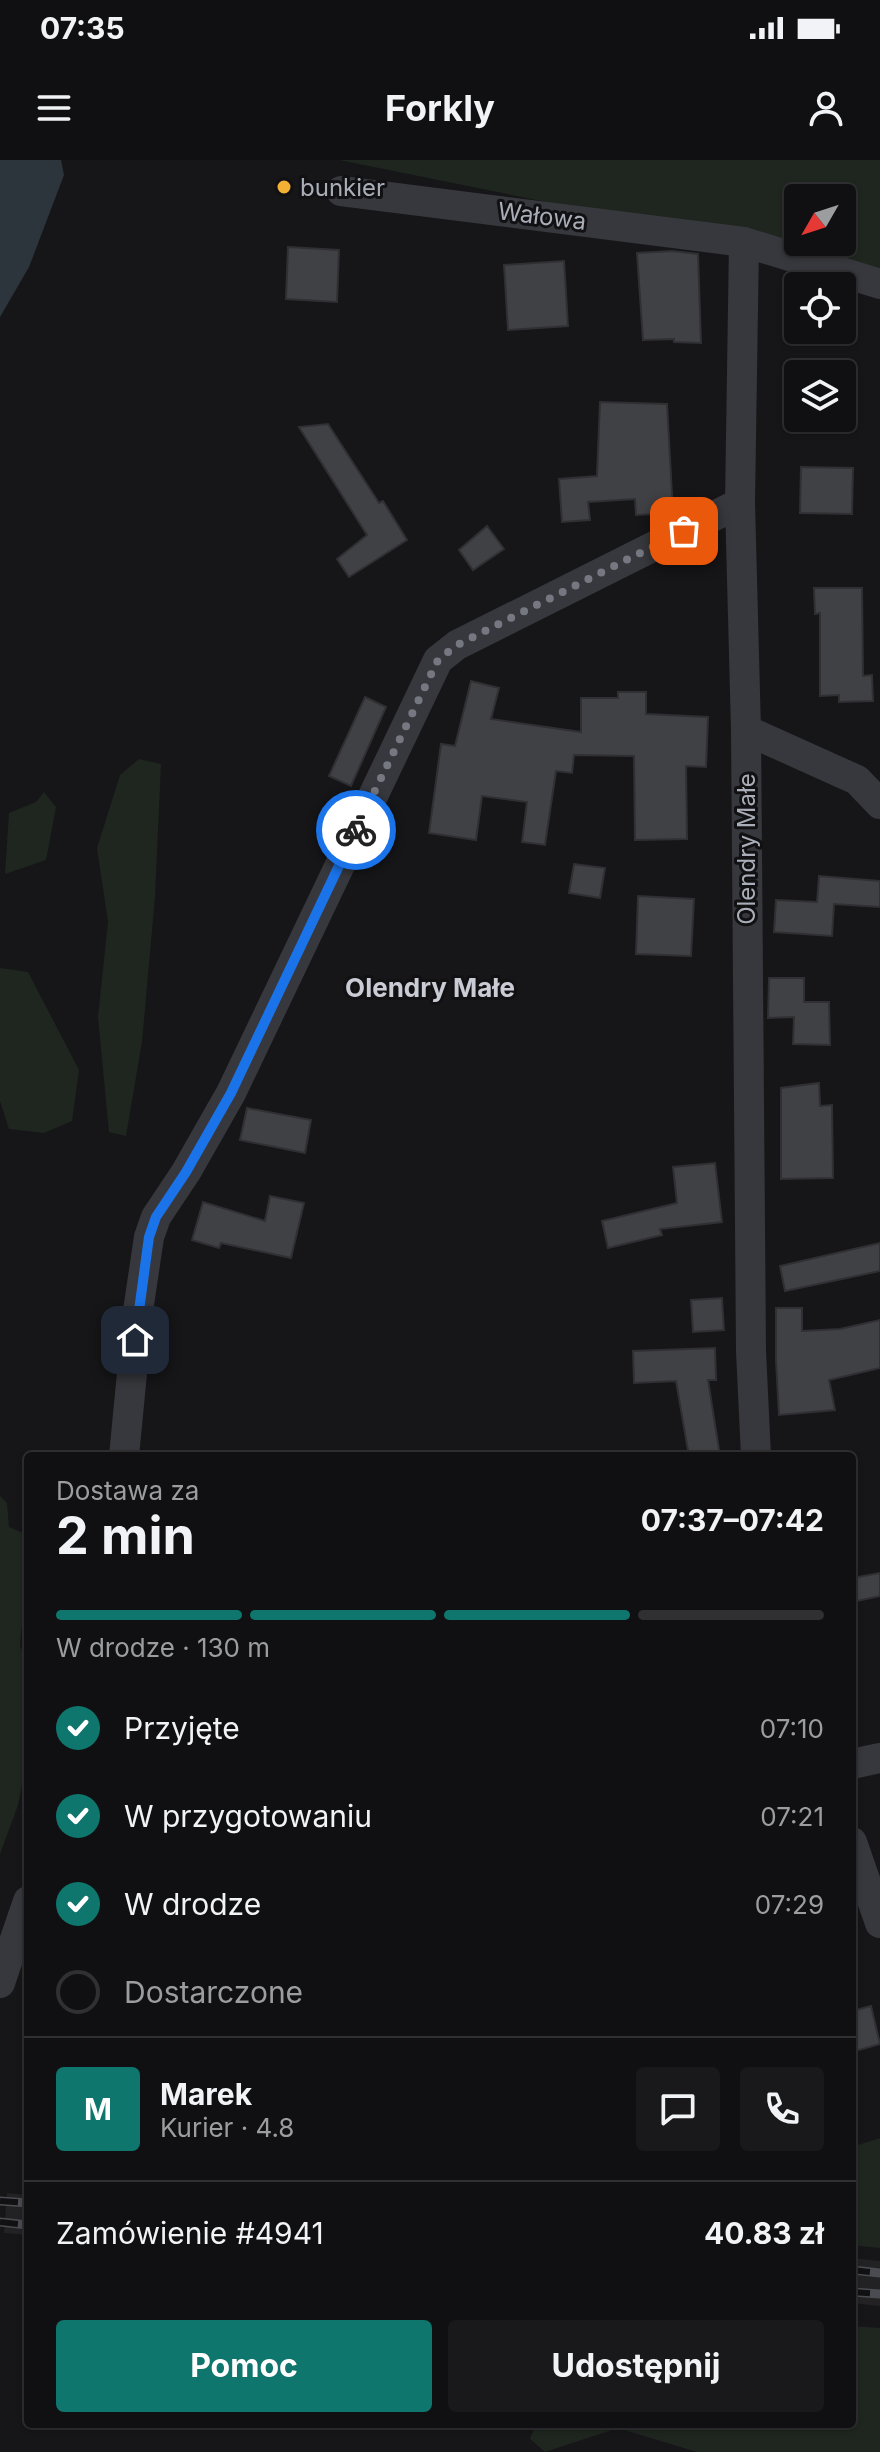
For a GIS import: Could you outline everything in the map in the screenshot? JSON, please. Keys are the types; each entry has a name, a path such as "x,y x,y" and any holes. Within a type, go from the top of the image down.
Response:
{"street":[{"name":"Wałowa","path":"341,191 744,242 880,284"},
{"name":"Olendry Małe","path":"744,242 740,503 746,730 751,1351 756,1452"},
{"path":"124,1452 138,1311 149,1237 156,1217 231,1093 438,660 457,645 740,503"},
{"path":"746,730 857,780 880,804"},
{"path":"856,1763 880,1758"},
{"path":"856,1854 880,1923"},
{"path":"0,1983 24,1913"}],"shaded area":[{"path":"0,160 61,160 64,175 29,267 0,317"},
{"path":"339,160 880,160 880,282 856,275 856,272 846,272 792,256 856,256 856,184 784,184 784,254 744,242"},
{"path":"139,759 161,764 155,897 142,1042 126,1136 109,1132 98,1017 108,922 97,848 120,775"},
{"path":"44,792 56,807 46,860 5,874 9,813 36,802"},
{"path":"0,968 28,972 79,1070 72,1121 44,1133 9,1129 0,1101"},
{"path":"0,1496 7,1503 9,1527 24,1533 24,1612 20,1646 24,1654 24,1775 18,1805 0,1854"},
{"path":"880,2138 880,2248 856,2245 856,2146"},
{"path":"7,2193 24,2195 24,2235 4,2233"},
{"path":"856,2258 880,2261 880,2306 856,2303"},
{"path":"856,2326 880,2328 880,2452 697,2452 618,2428 856,2428"},
{"path":"534,2428 618,2428 545,2452 530,2439"}],"building":[{"path":"288,247 339,250 337,302 286,299"},
{"path":"672,251 698,254 701,343 674,342 674,339 643,340 637,253"},
{"path":"564,261 568,326 508,330 504,265"},
{"path":"600,402 667,404 673,513 636,515 635,499 588,502 590,520 562,522 559,479 597,476"},
{"path":"328,424 407,540 349,577 337,559 367,535 299,427"},
{"path":"801,467 853,468 852,514 800,513"},
{"path":"487,526 504,549 473,570 459,550"},
{"path":"814,588 862,588 863,676 872,675 873,701 839,702 839,695 820,696 820,613 815,614"},
{"path":"471,681 499,688 491,719 581,732 581,698 618,698 618,692 646,692 646,714 708,717 706,767 686,766 687,839 635,840 634,756 574,755 572,773 556,771 545,845 522,842 527,802 482,796 476,840 429,833 441,744 455,746"},
{"path":"365,697 386,707 351,786 329,776"},
{"path":"574,864 605,868 600,898 569,893"},
{"path":"819,876 880,881 880,907 834,904 832,936 774,932 776,900 817,902"},
{"path":"638,896 694,899 691,956 636,954"},
{"path":"769,978 804,978 804,1002 829,1002 830,1045 793,1044 794,1017 768,1018"},
{"path":"819,1083 820,1106 832,1105 833,1178 781,1179 781,1088"},
{"path":"247,1108 311,1120 305,1153 240,1140"},
{"path":"715,1163 722,1222 660,1229 662,1235 608,1248 602,1221 677,1203 673,1167"},
{"path":"270,1196 304,1203 291,1258 221,1243 219,1248 192,1240 203,1202 265,1221"},
{"path":"880,1243 880,1271 785,1291 780,1266"},
{"path":"722,1298 724,1330 693,1332 691,1300"},
{"path":"776,1308 802,1308 802,1331 840,1329 880,1320 880,1368 829,1380 835,1410 779,1415"},
{"path":"715,1348 716,1380 708,1380 719,1452 688,1452 676,1381 634,1383 633,1351"},
{"path":"880,1573 880,1596 856,1601 856,1577"},
{"path":"871,2006 880,2044 856,2051 856,2010"}],"railway":[{"path":"0,2201 24,2203"},
{"path":"0,2222 24,2225"},
{"path":"856,2270 880,2273"},
{"path":"856,2292 880,2294"}],"way so far":[{"path":"356,830 438,660 457,645 684,531"}],"place":[{"name":"bunkier","path":"284,187"}],"district":[{"name":"Olendry Małe","path":"430,987"}],"route":[{"path":"135,1340 149,1237 156,1217 231,1093 356,830"}]}
